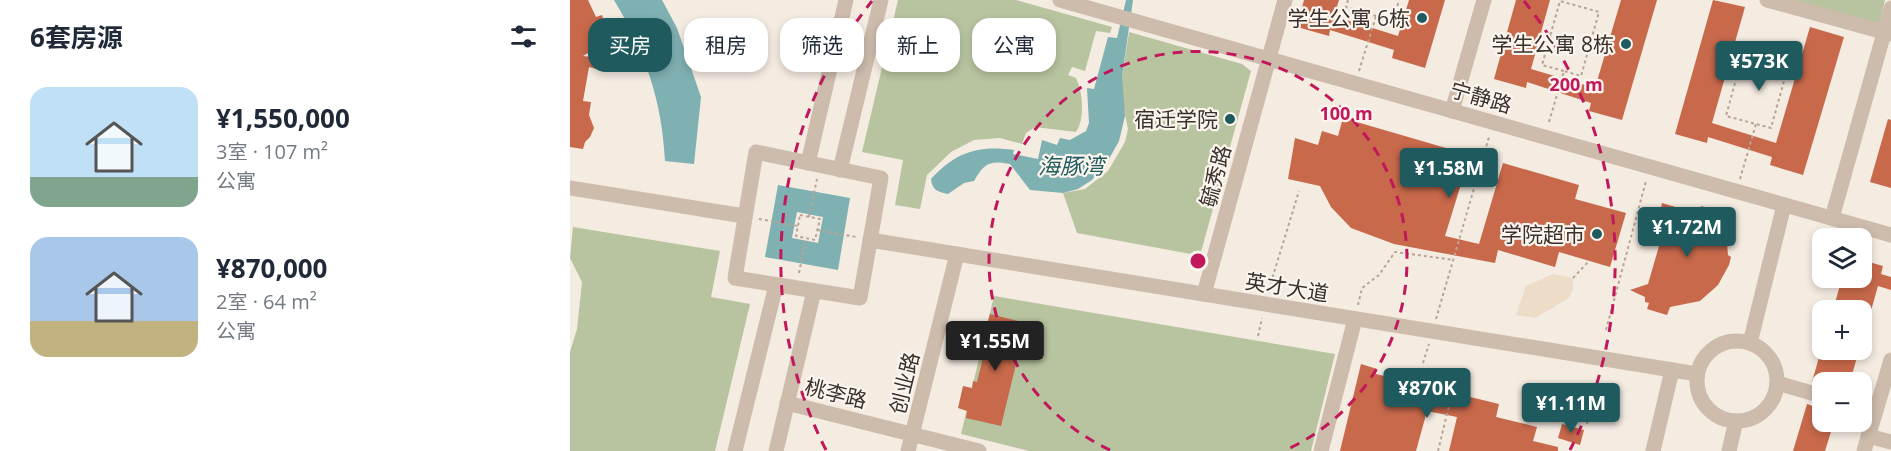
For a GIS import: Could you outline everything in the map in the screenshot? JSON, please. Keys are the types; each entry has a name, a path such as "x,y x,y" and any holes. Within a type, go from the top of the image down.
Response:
{"lane":[{"path":"808,163 846,0"},
{"path":"840,170 881,0"},
{"name":"宁静路","path":"1060,0 1084,3 1269,59 1891,235"},
{"name":"毓秀路","path":"1204,294 1285,0"},
{"path":"1452,111 1484,0"},
{"path":"1767,0 1888,33"},
{"path":"1832,218 1888,33 1891,8"},
{"path":"756,152 840,170 881,178 860,298 735,278 749,217 756,152"},
{"path":"570,188 749,217"},
{"path":"1750,343 1784,205"},
{"name":"英才大道","path":"870,240 1697,374"},
{"name":"创业路","path":"908,451 957,254"},
{"path":"735,451 776,285"},
{"path":"776,451 814,291"},
{"path":"1321,451 1355,319"},
{"path":"1736,341 1750,343 1762,350 1771,360 1777,383 1772,400 1765,410 1755,417 1736,421 1718,417 1701,399 1697,374 1702,361 1711,351 1723,344 1736,341"},
{"path":"1872,400 1891,360"},
{"path":"1653,451 1672,370"},
{"path":"1777,383 1812,393"},
{"name":"桃李路","path":"788,403 979,451"},
{"path":"1729,451 1736,421"},
{"path":"1866,444 1891,442"}],"path":[{"path":"1348,0 1346,7 1393,21 1399,0"},
{"path":"1560,1 1599,12 1581,76 1564,71 1542,65 1560,1"},
{"path":"1355,83 1376,16"},
{"path":"1744,50 1789,63 1771,128 1755,124 1726,116 1744,50"},
{"path":"1545,137 1564,71"},
{"path":"1423,363 1494,123"},
{"path":"1738,187 1755,124"},
{"path":"1606,330 1649,167"},
{"path":"809,217 817,179"},
{"path":"1258,336 1272,273 1299,191"},
{"path":"800,215 809,217 820,219 815,240 796,236 800,215"},
{"path":"749,217 798,226"},
{"path":"818,230 854,237"},
{"path":"798,278 806,238"},
{"path":"1355,319 1362,288 1379,275 1395,252 1454,260"},
{"path":"1573,278 1589,261"},
{"path":"1438,451 1458,369"},
{"path":"1524,416 1531,381"},
{"path":"1587,424 1593,391"}],"green space":[{"path":"898,0 1016,0 1112,27 1110,33 1096,31 1085,71 1072,67 1068,75 1076,78 1081,98 1081,120 1076,132 1035,127 1026,133 1022,144 1000,138 974,140 951,152 927,175 920,209 895,205 903,160 862,152 881,72 960,72 960,18 894,18"},
{"path":"1789,0 1885,0 1879,25"},
{"path":"1129,32 1242,64 1251,71 1201,252 1196,255 1077,233 1063,193 1085,189 1108,171 1125,142 1128,129 1122,99 1122,76"},
{"path":"573,227 720,251 711,297 750,304 715,451 570,451 570,352 577,329 582,282 570,258"},
{"path":"994,296 1335,354 1311,451 1029,451 961,434"}],"shaded area":[{"path":"1553,274 1573,278 1573,289 1569,298 1535,318 1516,315 1526,286"}],"water":[{"path":"614,0 662,0 672,18 624,18"},
{"name":"海豚湾","path":"1126,0 1133,0 1122,76 1125,116 1119,141 1109,159 1092,180 1078,189 1063,193 1030,190 1010,164 997,162 988,164 974,181 964,183 948,194 934,188 931,179 949,162 968,152 989,149 1014,150 1013,154 1038,159 1042,140 1057,145 1060,138 1070,140 1086,131 1089,123 1087,88 1094,89 1108,37 1117,38"},
{"path":"672,19 684,48 684,72 692,72 701,97 694,164 665,161 660,117 648,72 672,72"},
{"path":"778,185 850,198 838,270 765,257","holes":["797,212 823,217 818,243 792,238"]}],"building":[{"path":"570,0 588,0 596,17 602,15 603,18 588,18 588,53 583,56 588,57 588,72 583,101 591,102 589,115 594,128 583,149 570,147"},
{"path":"1304,0 1339,0 1334,16 1398,36 1409,0 1445,0 1425,68 1392,58 1394,50 1330,30 1329,36 1297,27"},
{"path":"1516,0 1550,0 1531,69 1595,88 1621,0 1657,0 1622,120 1589,111 1591,103 1527,82 1526,88 1494,79"},
{"path":"1713,0 1745,7 1712,123 1776,143 1810,27 1844,37 1803,175 1770,165 1772,157 1708,137 1707,143 1675,134"},
{"path":"1343,118 1470,155 1445,236 1479,244 1503,163 1579,185 1575,199 1626,213 1610,267 1559,252 1555,267 1498,250 1495,263 1394,244 1351,228 1331,207 1320,186 1288,179 1295,138 1318,145 1322,131 1338,136"},
{"path":"1888,119 1891,120 1891,188 1870,182"},
{"path":"1662,203 1699,214 1701,206 1713,209 1718,219 1735,223 1727,243 1728,255 1731,257 1729,265 1718,285 1700,301 1670,307 1667,315 1647,309 1649,303 1645,302 1645,297 1630,290 1648,284 1664,229 1657,229"},
{"path":"1872,263 1883,266 1881,274 1891,277 1891,290 1878,286 1872,307 1872,300 1836,300 1839,288 1872,288"},
{"path":"990,314 1026,323 1001,426 966,418 967,411 958,408 963,386 972,388 973,381 977,382 991,326 987,325"},
{"path":"1818,360 1856,360 1853,372 1815,372"},
{"path":"1361,364 1377,369 1376,374 1499,404 1496,417 1537,427 1533,441 1558,447 1558,451 1449,451 1457,417 1427,411 1416,451 1340,451"},
{"path":"1807,404 1812,406 1812,432 1831,432 1825,451 1793,451"},
{"path":"1562,424 1584,430 1580,445 1558,438"}],"place":[{"name":"学生公寓 6栋","path":"1422,18"},
{"name":"学生公寓 8栋","path":"1626,44"},
{"name":"宿迁学院","path":"1230,119"},
{"name":"学院超市","path":"1597,234"}]}
